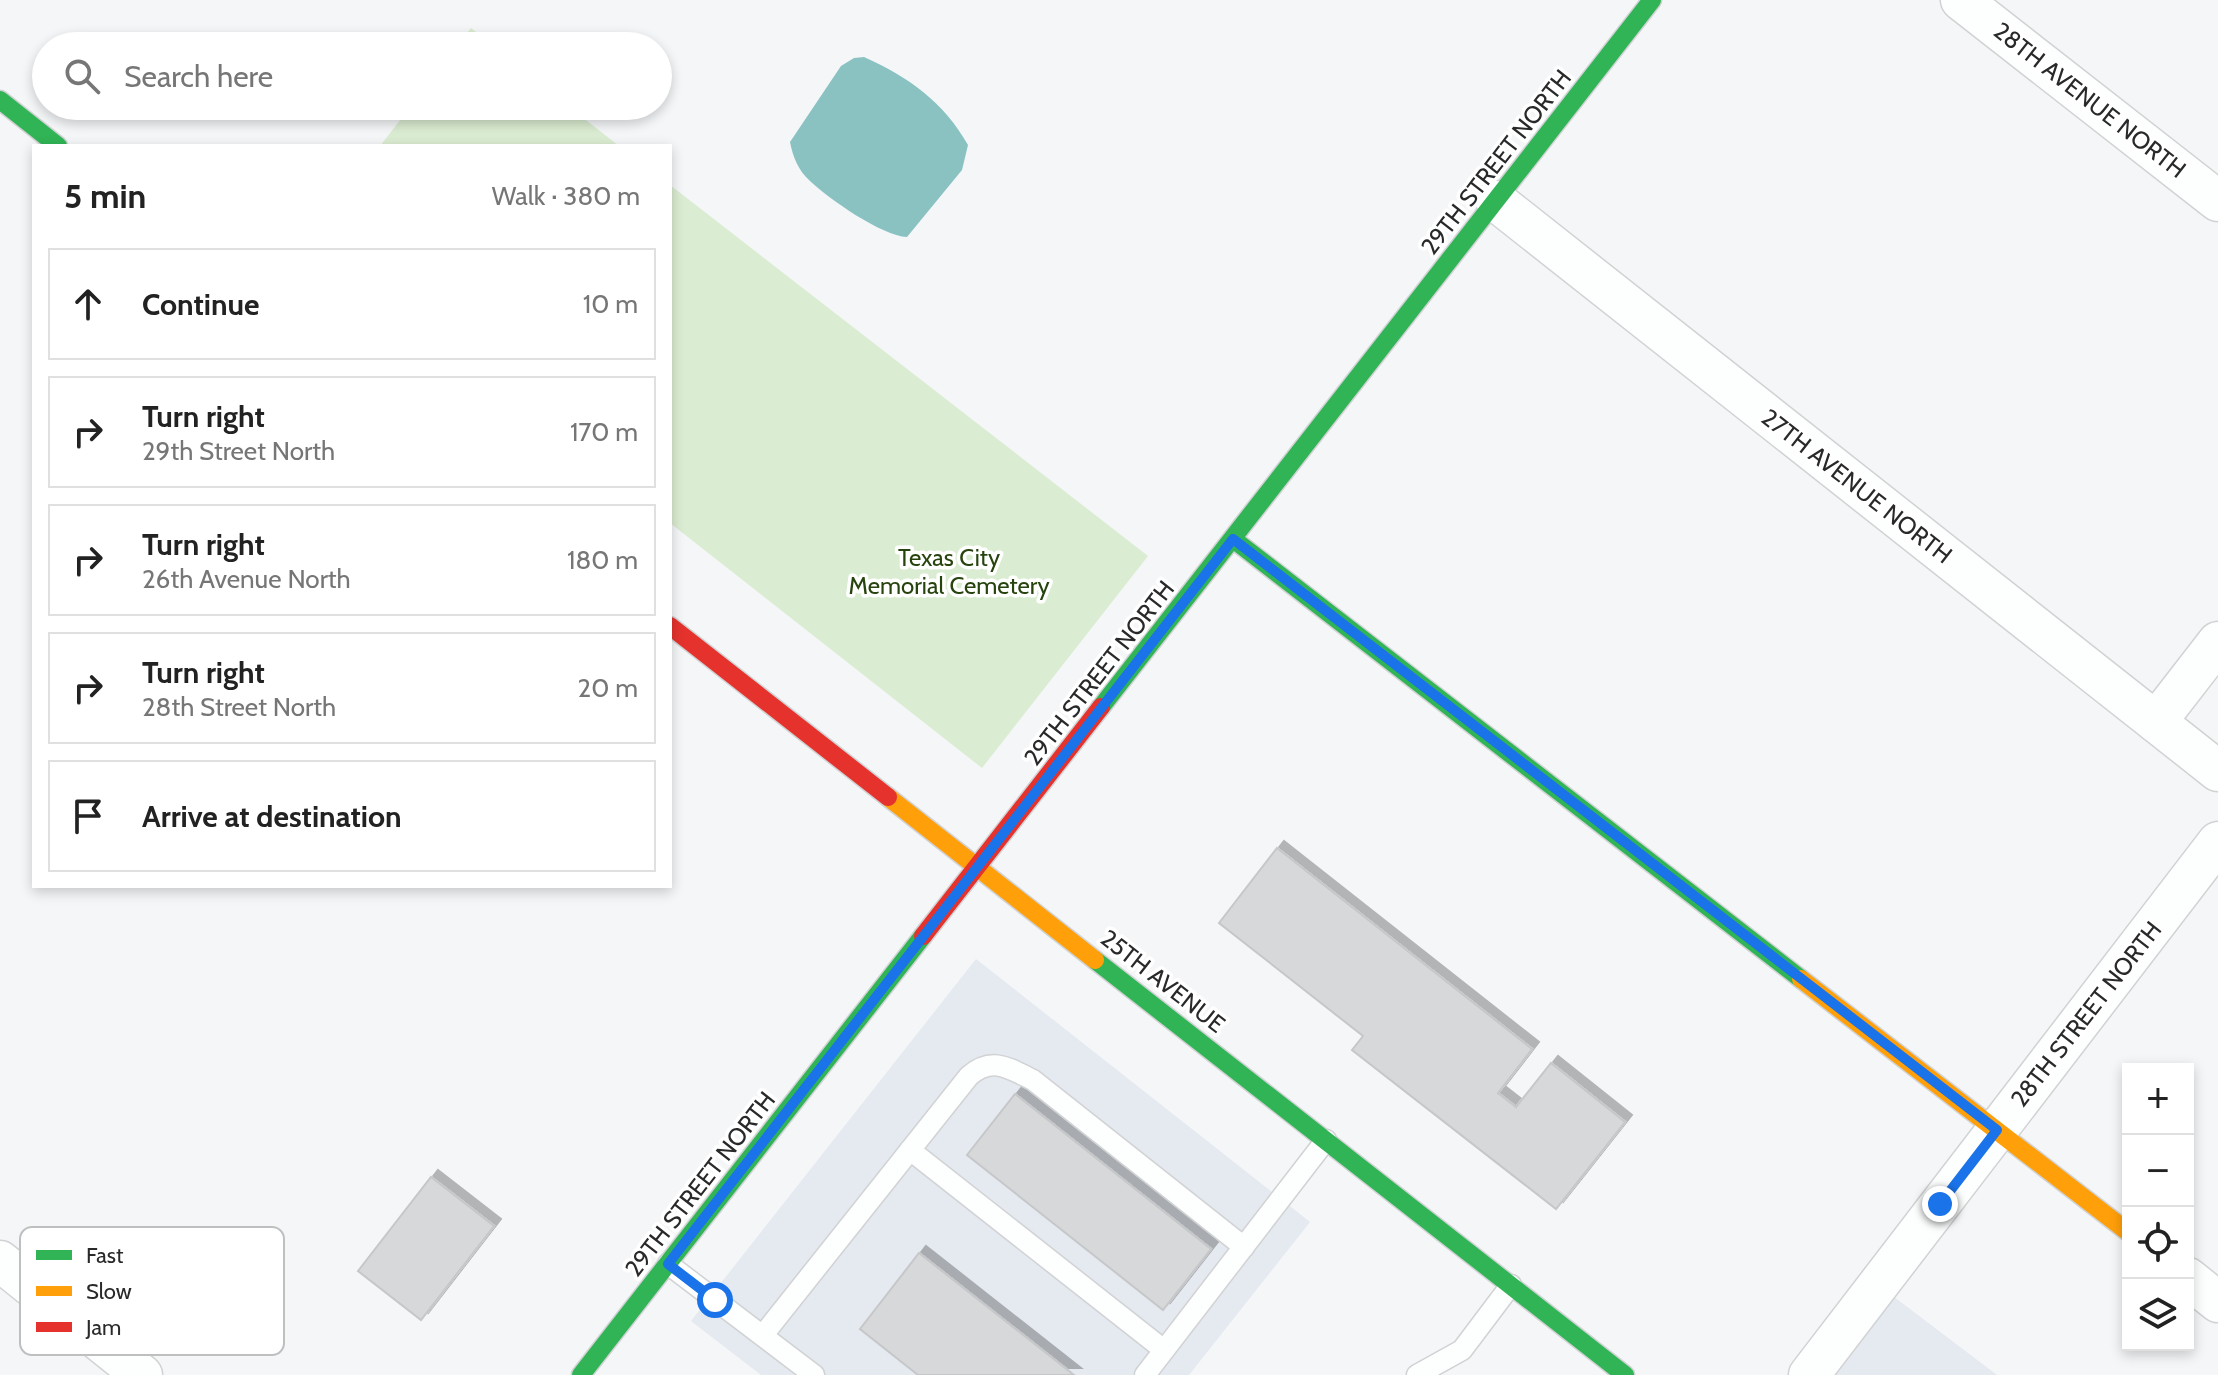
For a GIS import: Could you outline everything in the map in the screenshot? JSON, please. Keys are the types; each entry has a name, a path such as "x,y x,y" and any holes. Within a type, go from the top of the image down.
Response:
{"street":[{"name":"29TH STREET NORTH","path":"581,1375 1652,0"},
{"name":"28TH AVENUE NORTH","path":"1961,0 2218,201"},
{"path":"0,100 55,144"},
{"name":"27TH AVENUE NORTH","path":"1496,201 2218,771"},
{"path":"1233,539 2122,1227"},
{"name":"25TH AVENUE","path":"672,628 1625,1375"},
{"path":"2156,722 2218,642"},
{"name":"28TH STREET NORTH","path":"1809,1375 2218,842"},
{"path":"0,1261 20,1277"},
{"path":"2189,1279 2218,1302"},
{"path":"117,1355 142,1375"}],"lane":[{"path":"763,1335 969,1076 982,1065 993,1063 1033,1080 1244,1247"},
{"path":"1145,1375 1326,1140"},
{"path":"910,1150 1164,1350"},
{"path":"668,1264 814,1375"},
{"path":"1417,1375 1462,1350 1511,1285"}],"shaded area":[{"path":"976,959 1310,1222 1189,1375 761,1375 691,1321"},
{"path":"1894,1297 1997,1375 1834,1375"}],"green space":[{"path":"400,120 586,120 616,144 382,144"},
{"name":"Texas City Memorial Cemetery","path":"672,187 1148,556 982,768 672,525"}],"water":[{"path":"864,57 895,73 936,103 968,145 962,170 907,237 870,224 830,197 802,172 791,148 790,142 841,66 854,58"}],"building":[{"path":"1277,848 1532,1049 1498,1093 1516,1107 1551,1063 1625,1122 1556,1209 1352,1050 1363,1036 1219,923"},
{"path":"1015,1094 1211,1249 1163,1310 967,1155"},
{"path":"431,1177 494,1226 421,1320 358,1271"},
{"path":"919,1253 1074,1375 918,1375 860,1329"}],"traffic: fast":[{"path":"1101,707 1652,0"},
{"path":"0,100 55,144"},
{"path":"1233,539 1801,979"},
{"path":"581,1375 923,936"},
{"path":"1095,960 1625,1375"}],"traffic: slow":[{"path":"888,797 1095,960"},
{"path":"1801,979 2122,1227"}],"traffic: jam":[{"path":"672,628 888,797"},
{"path":"923,936 1101,707"}],"route":[{"path":"715,1300 668,1264 1233,539 1997,1130 1940,1204"}]}
